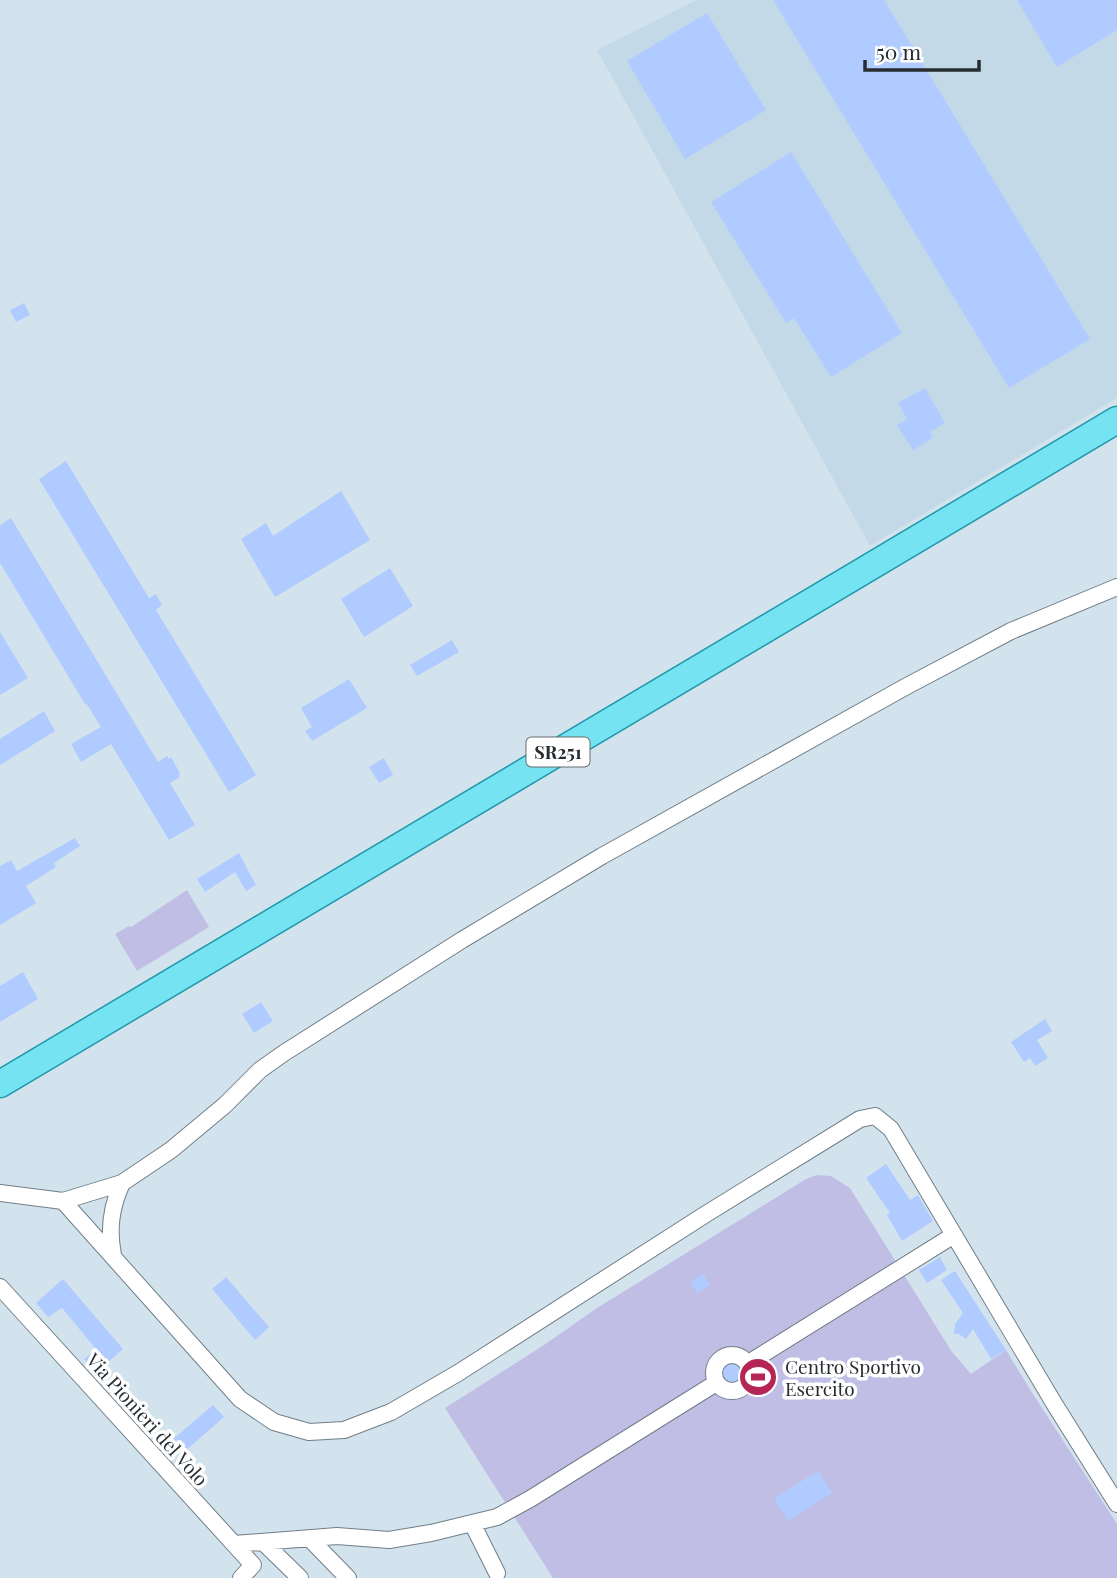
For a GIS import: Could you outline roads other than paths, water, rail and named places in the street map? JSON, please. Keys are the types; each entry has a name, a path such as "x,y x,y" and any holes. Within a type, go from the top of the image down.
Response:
{"main road":[{"name":"SR251","path":"0,1084 1117,420"}],"street":[{"path":"0,1193 64,1201 122,1183 171,1150 225,1105 260,1070 284,1053 462,940 602,856 907,685 1011,631 1117,587"},
{"path":"64,1201 240,1399 274,1422 309,1432 344,1430 391,1412 458,1373 860,1119 875,1116 891,1129 1117,1504"},
{"path":"113,1255 110,1218 122,1183"},
{"path":"747,1364 954,1236"},
{"name":"Via Pionieri del Volo","path":"0,1287 253,1565 241,1578"},
{"path":"733,1355 747,1364 750,1376 744,1387 726,1391 716,1383 715,1367 722,1358 733,1355"},
{"path":"234,1544 337,1536 389,1540 431,1534 497,1517 716,1383"},
{"path":"472,1523 496,1576"},
{"path":"309,1538 348,1578"},
{"path":"262,1542 300,1578"}],"place":[{"name":"Centro Sportivo Esercito","path":"758,1377"}]}
